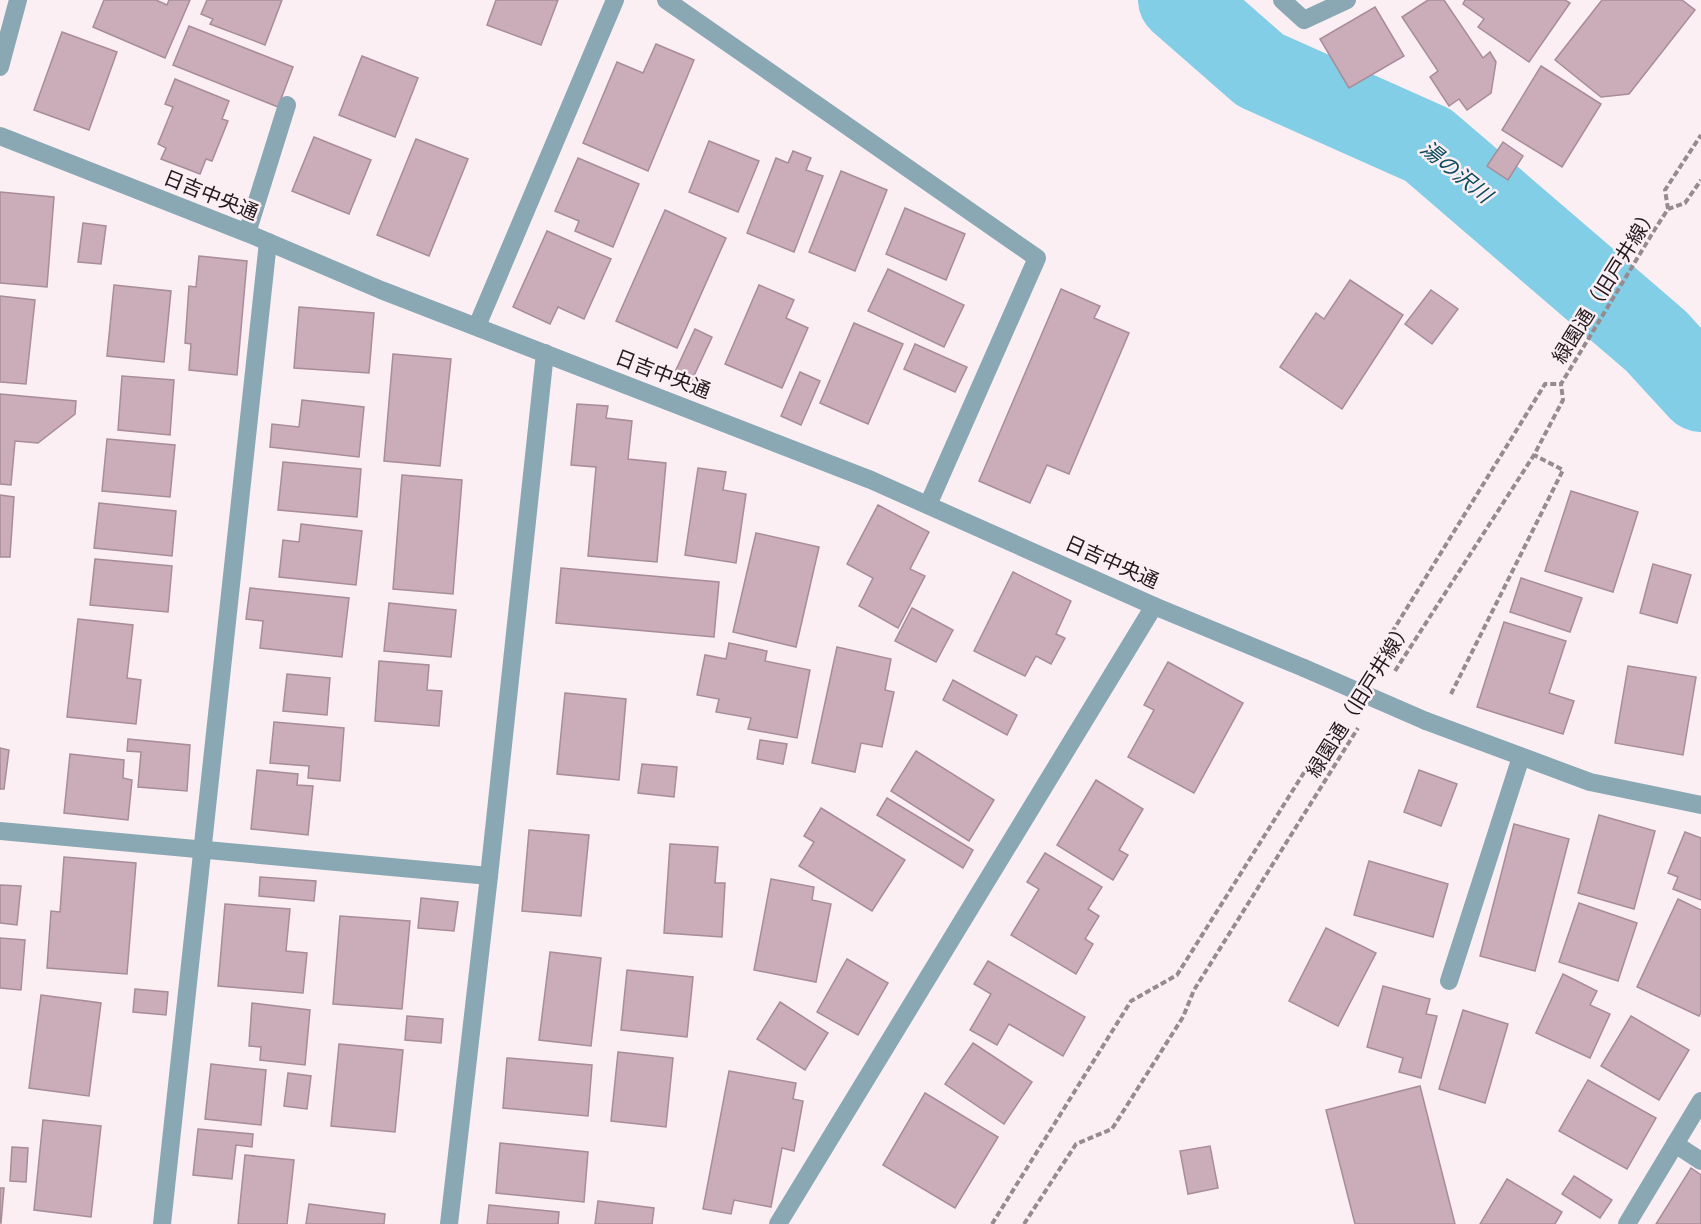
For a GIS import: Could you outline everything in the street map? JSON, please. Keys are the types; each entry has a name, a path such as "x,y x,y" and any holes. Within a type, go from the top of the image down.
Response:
{"street":[{"path":"0,67 18,0"},
{"path":"477,326 615,0"},
{"path":"666,0 1037,258 928,505"},
{"path":"1282,0 1304,20 1347,0"},
{"path":"247,233 288,105"},
{"name":"日吉中央通","path":"0,136 247,233 381,290 871,480 1154,606 1426,721 1590,782 1701,805"},
{"path":"162,1224 268,242"},
{"path":"449,1224 545,353"},
{"path":"778,1224 1154,606"},
{"path":"1449,981 1521,757"},
{"path":"0,831 489,876"},
{"path":"1627,1224 1701,1101"},
{"path":"1675,1144 1701,1161"}],"path":[{"path":"1668,209 1665,190 1701,135"},
{"name":"緑園通（旧戸井線）","path":"1391,677 1534,455 1563,400 1561,384 1655,229 1668,209 1685,204 1701,180"},
{"path":"1372,664 1545,384 1561,384"},
{"path":"1451,694 1563,470 1534,455"},
{"path":"992,1224 1131,1001 1177,975 1341,714"},
{"name":"緑園通（旧戸井線）","path":"1024,1224 1076,1144 1112,1129 1183,1017 1194,990 1360,724"}],"building":[{"path":"104,0 156,0 167,5 169,0 190,0 165,58 93,27"},
{"path":"207,0 282,0 265,45 210,24 213,19 201,14"},
{"path":"496,0 558,0 541,45 487,25"},
{"path":"1428,0 1444,0 1483,58 1490,52 1496,62 1491,93 1467,110 1459,99 1449,106 1430,77 1438,71 1402,17"},
{"path":"1465,0 1565,0 1570,3 1529,62 1478,27 1484,19 1463,4"},
{"path":"1602,0 1682,0 1695,10 1629,94 1601,97 1555,60"},
{"path":"1375,7 1404,56 1349,88 1320,39"},
{"path":"189,26 293,67 278,107 173,65"},
{"path":"62,32 117,52 89,130 34,110"},
{"path":"656,44 694,60 648,171 583,143 617,62 643,73"},
{"path":"362,56 418,78 395,137 339,115"},
{"path":"1541,66 1601,104 1562,167 1502,130"},
{"path":"175,79 229,101 222,119 228,121 212,161 206,159 200,174 161,159 166,148 158,144 173,107 165,104"},
{"path":"314,137 371,160 349,214 292,191"},
{"path":"416,139 468,159 429,256 377,235"},
{"path":"709,141 759,161 738,212 689,192"},
{"path":"1503,142 1523,156 1508,180 1487,166"},
{"path":"793,151 811,158 806,170 823,176 794,252 747,233 776,158 788,163"},
{"path":"578,158 639,184 613,247 575,231 579,221 555,211"},
{"path":"841,171 887,190 855,271 809,252"},
{"path":"0,192 54,197 47,287 0,283"},
{"path":"905,208 965,234 946,280 886,254"},
{"path":"665,210 726,238 677,348 616,321"},
{"path":"83,223 106,226 101,264 78,262"},
{"path":"547,231 611,259 584,319 558,307 550,324 513,307"},
{"path":"199,256 247,261 237,375 189,370 191,344 185,343 189,286 196,287"},
{"path":"888,269 964,305 944,347 868,311"},
{"path":"1350,280 1403,315 1342,409 1280,367 1316,313 1324,319"},
{"path":"114,285 171,291 164,362 107,356"},
{"path":"759,285 794,300 786,318 808,328 782,388 725,364"},
{"path":"1061,289 1100,306 1094,318 1129,333 1069,474 1047,465 1030,503 979,481"},
{"path":"1431,290 1458,309 1432,344 1405,324"},
{"path":"0,296 35,300 26,384 0,382"},
{"path":"299,307 374,313 369,373 294,368"},
{"path":"854,323 903,344 868,424 820,403"},
{"path":"695,329 712,337 692,380 675,372"},
{"path":"915,344 967,367 955,392 904,369"},
{"path":"393,354 451,359 440,466 384,461"},
{"path":"800,372 820,381 801,425 781,416"},
{"path":"122,376 174,380 170,435 118,430"},
{"path":"0,394 76,401 75,414 38,443 15,441 11,485 0,484"},
{"path":"302,400 364,407 359,457 270,447 272,424 299,427"},
{"path":"577,404 608,406 606,418 632,421 628,459 666,463 657,562 588,556 596,467 571,465"},
{"path":"107,439 175,445 170,497 102,491"},
{"path":"283,462 361,469 357,517 278,510"},
{"path":"698,468 726,472 723,490 746,494 736,563 685,555"},
{"path":"402,475 462,480 453,594 393,589"},
{"path":"1571,491 1638,512 1613,592 1545,571"},
{"path":"0,495 14,497 10,557 0,557"},
{"path":"99,503 176,511 172,556 94,548"},
{"path":"878,505 929,532 910,569 925,576 898,628 859,606 873,578 847,564"},
{"path":"301,524 362,531 356,585 279,577 283,540 299,542"},
{"path":"756,533 819,547 796,647 733,632"},
{"path":"95,559 172,566 168,612 90,605"},
{"path":"1653,564 1691,575 1677,623 1640,613"},
{"path":"561,568 719,582 714,637 556,623"},
{"path":"1013,572 1071,601 1056,634 1065,638 1051,664 1036,656 1025,676 974,651"},
{"path":"1521,578 1582,598 1570,632 1510,612"},
{"path":"250,588 349,598 342,657 260,648 263,621 246,619"},
{"path":"389,603 456,610 451,657 384,651"},
{"path":"912,608 953,630 936,662 895,641"},
{"path":"78,619 133,625 127,678 141,680 136,724 67,717"},
{"path":"1504,622 1566,641 1549,693 1574,701 1563,734 1477,707"},
{"path":"729,643 767,651 765,661 810,670 797,738 748,729 751,718 716,712 719,699 697,695 705,655 726,659"},
{"path":"837,647 891,659 885,690 894,692 882,747 861,743 855,772 812,763"},
{"path":"379,661 429,665 427,690 442,691 439,726 375,721"},
{"path":"1168,662 1243,703 1194,793 1128,757 1154,710 1144,705"},
{"path":"1628,666 1696,677 1683,755 1615,743"},
{"path":"287,674 330,678 327,715 283,711"},
{"path":"953,680 1017,715 1007,735 943,700"},
{"path":"565,693 626,699 619,780 557,774"},
{"path":"274,722 344,728 340,781 308,778 309,766 270,763"},
{"path":"128,739 190,745 187,791 138,787 141,752 127,751"},
{"path":"760,740 787,744 783,764 757,759"},
{"path":"0,748 9,750 4,789 0,789"},
{"path":"916,751 994,800 969,841 891,791"},
{"path":"70,754 124,760 123,778 132,780 128,820 64,813"},
{"path":"642,764 677,767 674,797 638,793"},
{"path":"257,770 298,774 297,785 313,786 308,835 251,829"},
{"path":"1419,770 1457,784 1441,826 1404,812"},
{"path":"1096,780 1143,809 1119,850 1128,855 1113,880 1057,845"},
{"path":"887,798 973,850 963,868 877,815"},
{"path":"821,808 905,860 872,911 799,866 814,842 804,836"},
{"path":"1599,815 1655,831 1634,909 1578,893"},
{"path":"1514,824 1569,839 1535,971 1480,956"},
{"path":"529,830 589,835 581,916 522,911"},
{"path":"1685,832 1701,838 1701,900 1673,889 1678,877 1668,873"},
{"path":"670,844 718,847 715,883 725,883 722,937 664,933"},
{"path":"1045,853 1102,887 1088,909 1099,916 1085,939 1093,944 1076,974 1011,935 1039,889 1027,882"},
{"path":"64,857 136,863 127,974 47,968 51,911 60,912"},
{"path":"1369,861 1448,884 1433,937 1354,915"},
{"path":"260,877 316,881 314,901 259,896"},
{"path":"771,879 814,887 812,900 831,904 816,982 754,970"},
{"path":"0,885 21,886 17,925 0,923"},
{"path":"421,898 458,902 454,931 418,928"},
{"path":"1678,899 1701,910 1701,1013 1699,1016 1637,987"},
{"path":"1579,903 1637,923 1618,981 1559,962"},
{"path":"225,904 290,909 286,951 307,953 303,993 218,986"},
{"path":"340,916 410,921 402,1009 333,1004"},
{"path":"1326,928 1376,953 1338,1026 1289,1001"},
{"path":"0,938 25,940 21,990 0,988"},
{"path":"550,952 601,958 591,1046 539,1040"},
{"path":"847,959 888,983 858,1035 817,1012"},
{"path":"988,961 1085,1017 1063,1056 1009,1024 997,1045 970,1030 991,994 974,984"},
{"path":"627,970 693,977 687,1037 621,1030"},
{"path":"1563,974 1597,991 1590,1005 1610,1014 1590,1058 1536,1033"},
{"path":"1383,986 1430,999 1426,1014 1437,1016 1421,1078 1399,1072 1403,1058 1367,1047"},
{"path":"135,989 168,992 166,1015 133,1012"},
{"path":"41,995 101,1003 89,1096 29,1088"},
{"path":"780,1002 828,1033 805,1070 757,1039"},
{"path":"252,1003 310,1010 305,1065 260,1060 261,1047 249,1046"},
{"path":"1463,1010 1508,1024 1485,1103 1439,1089"},
{"path":"407,1016 443,1019 441,1043 405,1040"},
{"path":"1631,1016 1689,1050 1659,1100 1601,1066"},
{"path":"973,1043 1032,1082 1004,1124 945,1084"},
{"path":"339,1044 403,1050 395,1132 331,1126"},
{"path":"618,1052 673,1058 666,1127 611,1121"},
{"path":"507,1058 592,1065 588,1116 503,1108"},
{"path":"211,1064 266,1070 261,1125 205,1119"},
{"path":"729,1071 796,1083 793,1099 803,1101 794,1151 782,1148 771,1207 734,1200 731,1214 703,1209"},
{"path":"288,1073 311,1076 307,1109 284,1106"},
{"path":"1588,1080 1656,1118 1627,1169 1559,1131"},
{"path":"1420,1086 1455,1224 1355,1224 1326,1110"},
{"path":"925,1093 998,1137 955,1208 883,1165"},
{"path":"43,1120 101,1126 91,1217 34,1210"},
{"path":"198,1129 253,1134 252,1147 236,1145 232,1179 193,1175"},
{"path":"500,1143 588,1152 584,1202 496,1193"},
{"path":"1210,1146 1218,1188 1188,1194 1180,1151"},
{"path":"12,1147 28,1148 26,1182 10,1181"},
{"path":"245,1155 294,1160 287,1224 238,1224"},
{"path":"1691,1168 1701,1175 1701,1224 1656,1224"},
{"path":"1574,1176 1612,1200 1600,1218 1562,1194"},
{"path":"1507,1179 1562,1212 1555,1224 1480,1224"},
{"path":"0,1188 4,1188 1,1223 0,1223"},
{"path":"598,1201 654,1208 652,1224 595,1224"},
{"path":"309,1204 385,1214 384,1224 306,1224"},
{"path":"489,1205 559,1212 558,1224 487,1224"}],"waterway":[{"name":"湯の沢川","path":"1180,0 1260,70 1428,145 1656,341 1701,390"}]}
